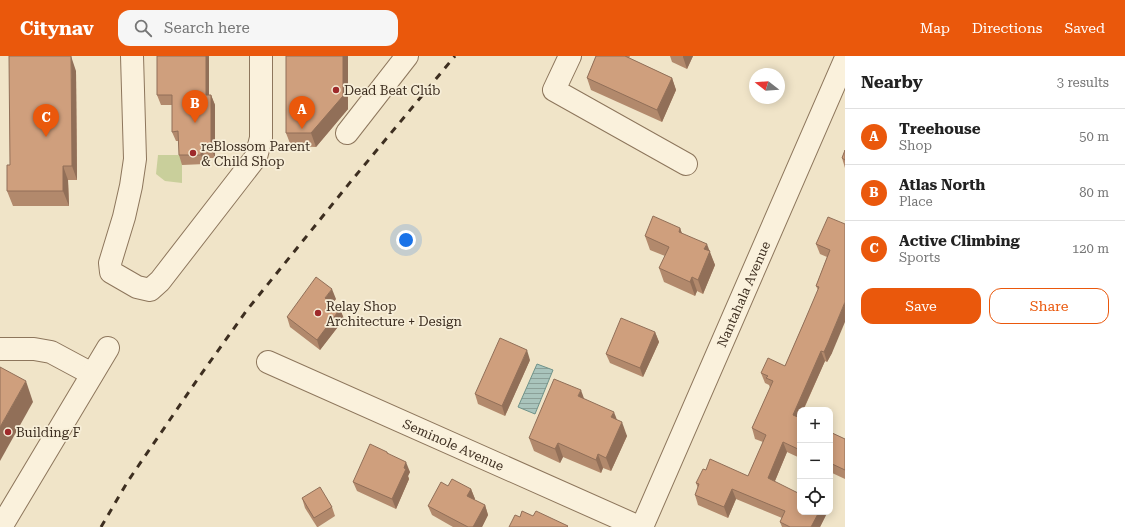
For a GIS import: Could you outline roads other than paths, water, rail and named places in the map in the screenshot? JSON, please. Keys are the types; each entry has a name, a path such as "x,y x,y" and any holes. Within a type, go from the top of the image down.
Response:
{"street":[{"path":"132,56 135,159 124,217 110,263 111,272 137,287 150,290 160,281 256,157 261,138 261,56"},
{"path":"347,133 407,56"},
{"path":"570,56 554,90 686,164"},
{"name":"Nantahala Avenue","path":"640,527 845,60"},
{"path":"1,527 108,348"},
{"path":"0,349 34,349 50,352 92,374"},
{"name":"Seminole Avenue","path":"268,362 640,527"}],"water":[{"path":"537,364 553,370 535,414 518,407"}],"railway":[{"path":"101,527 128,481 247,310 455,56"}],"place":[{"name":"Dead Beat Club","path":"336,90"},
{"name":"Atlas North","path":"195,123"},
{"name":"Treehouse","path":"302,129"},
{"name":"Active Climbing","path":"46,137"},
{"name":"reBlossom Parent & Child Shop","path":"193,153"},
{"name":"Relay Shop Architecture + Design","path":"318,313"},
{"name":"Building F","path":"8,432"}]}
